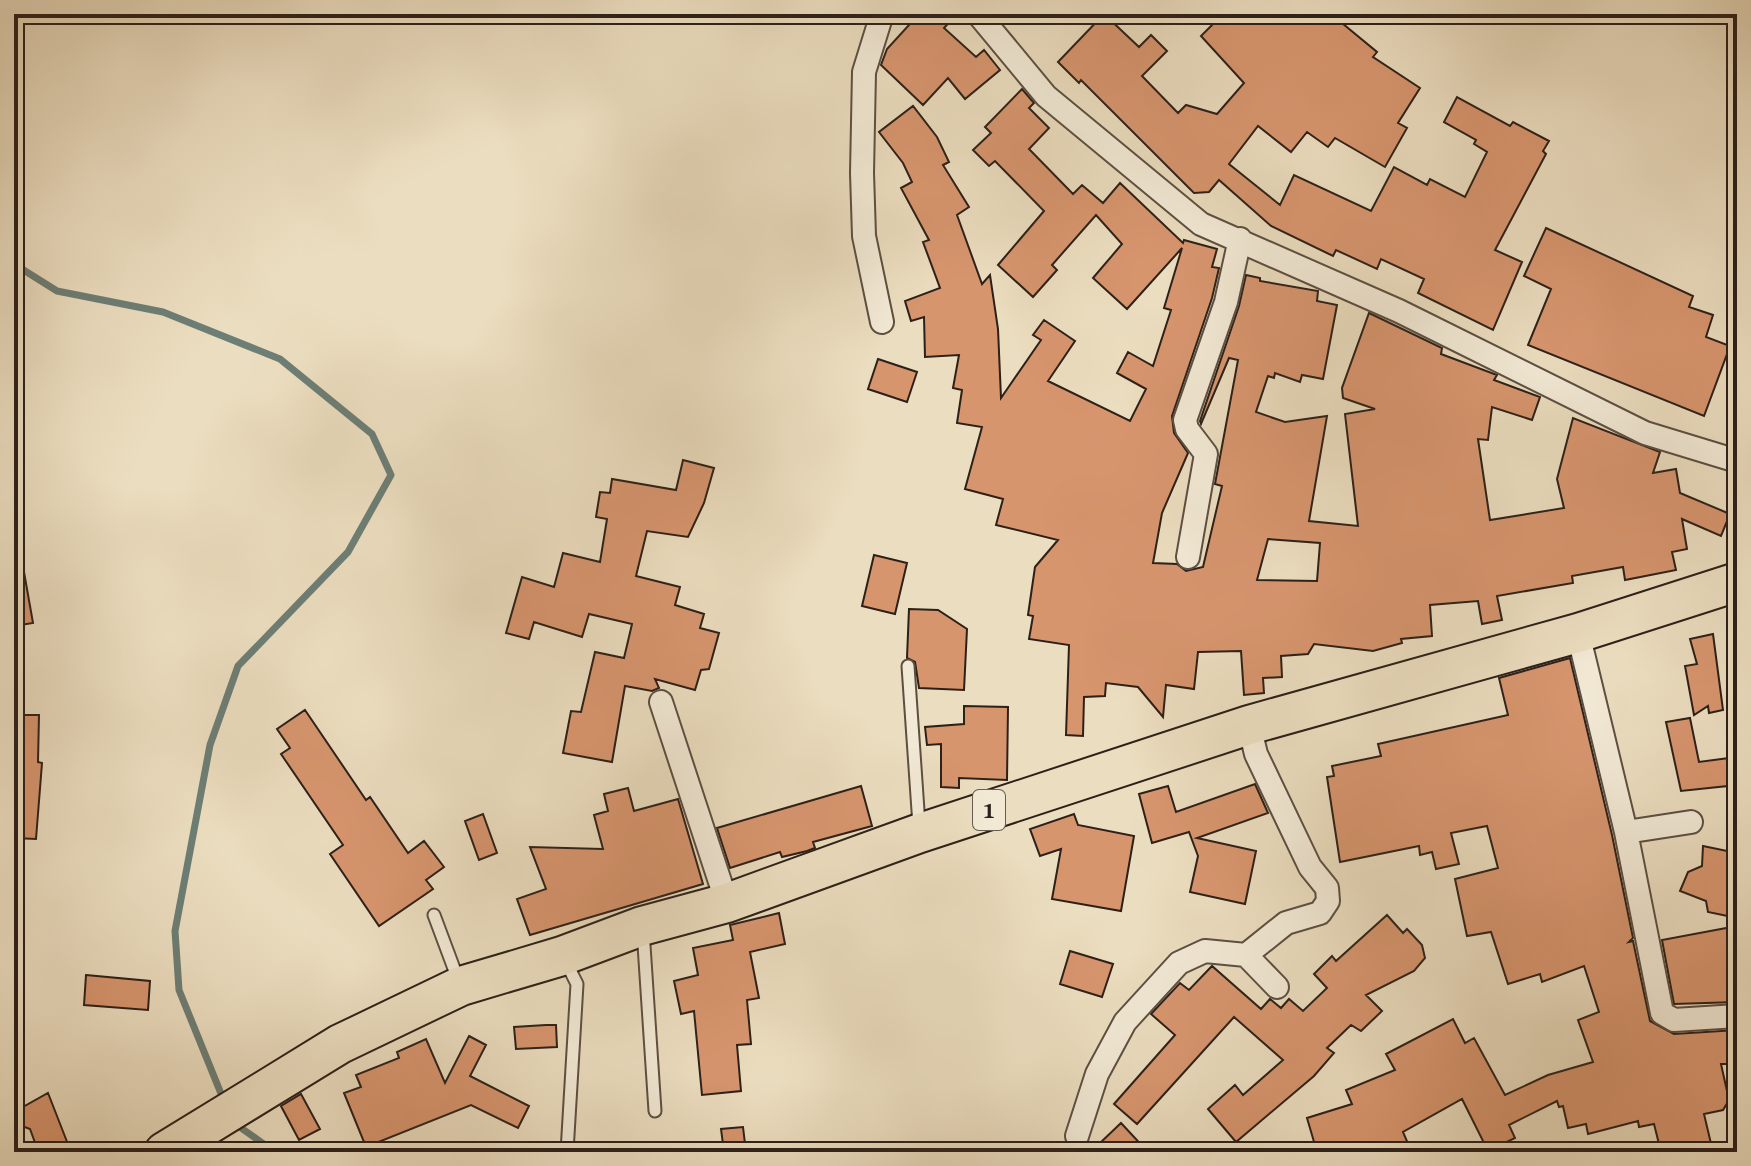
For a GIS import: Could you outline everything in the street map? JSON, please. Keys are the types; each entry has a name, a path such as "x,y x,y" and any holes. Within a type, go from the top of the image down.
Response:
{"highway":[{"name":"1","path":"174,1146 340,1044 461,986 562,956 642,926 727,903 920,833 1249,725 1578,633 1737,582"}],"street":[{"path":"882,14 864,72 862,173 864,236 882,322"},
{"path":"978,14 1046,96 1201,224 1399,311 1645,433 1737,461"},
{"path":"1188,557 1206,454 1187,429 1185,420 1226,302 1240,239"},
{"path":"1578,633 1626,832 1662,1013 1674,1020 1737,1016"},
{"path":"661,702 727,903"},
{"path":"1246,955 1286,923 1320,913 1328,901 1327,888 1310,867 1256,754 1249,725"},
{"path":"1626,832 1691,822"},
{"path":"1077,1136 1097,1074 1125,1022 1179,963 1205,951 1246,955 1277,987"}],"lane":[{"path":"908,666 920,833"},
{"path":"434,915 461,986"},
{"path":"642,926 655,1111"},
{"path":"562,956 577,984 567,1152"}],"building":[{"path":"919,14 957,14 944,28 976,57 984,50 1000,70 965,99 948,78 923,105 881,65 887,49"},
{"path":"1104,14 1139,47 1151,35 1167,51 1142,76 1178,113 1186,105 1217,114 1244,83 1201,36 1223,14 1331,14 1377,52 1373,57 1420,88 1398,123 1407,128 1385,167 1335,138 1328,147 1307,132 1291,152 1258,126 1229,164 1280,205 1294,175 1371,211 1394,167 1427,185 1430,179 1465,197 1487,152 1474,144 1476,140 1444,122 1457,97 1510,126 1513,122 1549,141 1543,151 1546,154 1495,250 1522,262 1493,330 1418,293 1424,279 1381,259 1377,269 1336,250 1333,256 1271,226 1219,180 1209,192 1194,193 1081,80 1079,83 1058,62"},
{"path":"1022,89 1034,103 1029,108 1049,128 1029,149 1073,194 1082,185 1103,203 1120,183 1183,243 1184,240 1217,249 1212,267 1219,268 1212,298 1172,416 1174,433 1188,453 1162,513 1153,563 1177,564 1186,571 1203,567 1222,486 1215,484 1238,360 1229,358 1201,424 1200,421 1239,306 1246,275 1260,278 1260,281 1318,291 1317,301 1337,305 1323,379 1302,375 1300,382 1275,373 1274,378 1268,376 1256,412 1285,422 1327,416 1309,521 1358,526 1345,414 1375,409 1343,398 1342,388 1369,313 1442,348 1441,354 1497,375 1494,380 1540,397 1532,420 1492,407 1488,440 1478,439 1490,520 1564,508 1557,479 1573,418 1660,452 1653,473 1676,469 1680,493 1730,514 1721,536 1682,519 1687,549 1672,552 1676,570 1625,580 1623,567 1572,576 1573,583 1497,596 1502,620 1482,624 1478,601 1430,605 1432,636 1401,639 1402,643 1373,651 1314,644 1308,654 1281,656 1282,677 1263,678 1264,693 1244,695 1241,651 1198,652 1194,689 1166,685 1163,717 1138,687 1106,683 1105,696 1084,697 1083,736 1066,735 1069,645 1029,639 1033,616 1028,615 1035,567 1058,540 996,525 1003,499 965,489 982,427 957,423 962,390 953,388 959,355 925,357 924,317 911,321 905,301 940,288 923,242 929,240 901,188 912,182 903,163 879,132 913,106 937,137 949,162 943,165 969,207 957,215 982,284 990,275 998,329 1001,398 1041,340 1033,335 1044,320 1075,341 1048,381 1130,421 1146,389 1117,373 1128,352 1153,366 1171,310 1164,308 1182,248 1127,309 1093,278 1122,244 1096,215 1052,265 1057,270 1033,297 998,265 1044,211 995,161 989,166 973,150 991,133 985,127","holes":["1268,539 1320,543 1317,581 1257,580"]},
{"path":"1546,228 1693,296 1689,307 1713,315 1706,337 1730,346 1704,416 1528,345 1551,289 1524,276"},
{"path":"878,359 917,372 907,402 868,389"},
{"path":"683,460 714,468 704,503 688,537 647,531 636,576 680,587 675,605 704,614 700,628 719,633 709,669 701,670 695,690 655,679 659,688 652,691 625,686 612,762 563,753 571,711 581,712 595,652 624,658 632,624 589,614 582,637 534,622 529,639 506,633 522,577 554,587 563,553 600,562 607,519 596,517 600,492 610,493 612,479 676,490"},
{"path":"874,555 907,563 895,614 862,606"},
{"path":"24,572 33,623 14,626 14,573"},
{"path":"909,609 938,610 967,629 964,690 919,688 915,662 907,658"},
{"path":"1713,634 1723,710 1709,713 1708,706 1694,715 1685,666 1697,664 1690,639"},
{"path":"1570,658 1612,835 1633,938 1629,942 1633,941 1650,1021 1674,1034 1737,1030 1737,1064 1721,1064 1729,1100 1723,1110 1704,1114 1713,1152 1661,1152 1654,1124 1639,1127 1638,1121 1588,1134 1586,1124 1568,1128 1563,1106 1559,1107 1557,1101 1509,1125 1515,1138 1488,1151 1462,1099 1403,1132 1409,1146 1395,1152 1317,1152 1307,1118 1352,1104 1346,1090 1395,1070 1386,1054 1453,1019 1465,1043 1474,1038 1505,1095 1548,1075 1593,1062 1578,1020 1599,1012 1584,966 1542,982 1540,974 1508,984 1491,932 1467,936 1455,879 1498,868 1487,826 1451,833 1459,864 1436,869 1432,852 1420,855 1419,846 1340,862 1327,777 1334,776 1332,766 1381,756 1378,744 1508,715 1499,678"},
{"path":"964,706 1008,707 1007,780 959,778 959,788 941,787 941,744 927,745 925,727 964,724"},
{"path":"305,710 366,800 370,797 408,853 424,841 444,867 426,880 433,889 379,926 330,854 343,845 281,754 290,748 277,729"},
{"path":"14,715 39,715 38,762 42,763 36,839 14,838"},
{"path":"1690,718 1699,762 1737,757 1737,785 1681,791 1666,722"},
{"path":"1255,784 1268,813 1197,838 1256,851 1245,904 1190,892 1198,856 1189,832 1152,843 1139,794 1168,786 1176,812"},
{"path":"861,786 872,826 813,842 815,848 807,851 782,857 780,852 730,868 717,828"},
{"path":"628,788 634,811 678,799 703,884 530,935 517,899 546,889 530,847 603,849 594,815 608,811 604,794"},
{"path":"483,814 497,853 479,860 465,821"},
{"path":"1074,814 1078,825 1134,836 1121,911 1052,899 1061,849 1040,856 1030,829"},
{"path":"1703,846 1737,853 1737,918 1708,912 1706,901 1680,891 1688,872 1702,866"},
{"path":"779,913 785,944 750,952 759,998 747,1000 751,1044 737,1045 741,1091 702,1095 694,1011 681,1014 674,981 698,975 693,948 733,940 730,925"},
{"path":"1387,915 1403,933 1407,929 1422,945 1425,958 1414,971 1366,995 1382,1011 1361,1031 1351,1025 1327,1048 1334,1053 1314,1076 1236,1142 1208,1109 1235,1085 1243,1095 1283,1060 1234,1017 1137,1124 1114,1104 1175,1035 1151,1014 1180,983 1189,990 1212,966 1261,1009 1270,999 1281,1008 1289,999 1303,1011 1327,988 1314,974 1332,956 1336,961"},
{"path":"1737,926 1737,1002 1674,1004 1662,940"},
{"path":"1070,951 1113,964 1102,997 1060,984"},
{"path":"86,975 150,981 148,1010 84,1005"},
{"path":"556,1025 557,1047 516,1049 514,1027"},
{"path":"469,1036 486,1045 470,1076 529,1106 518,1128 471,1105 366,1147 344,1093 361,1087 356,1075 399,1058 397,1052 426,1039 445,1083"},
{"path":"48,1093 71,1152 47,1152 44,1146 37,1148 30,1129 14,1123 14,1112"},
{"path":"301,1094 320,1129 299,1140 281,1106"},
{"path":"1121,1123 1148,1152 1109,1152 1100,1143"},
{"path":"743,1127 746,1152 724,1152 721,1129"}],"waterway":[{"path":"14,264 57,291 163,312 280,359 372,434 391,475 348,552 238,666 210,745 175,931 179,990 224,1101"},
{"path":"234,1123 275,1152"}]}
